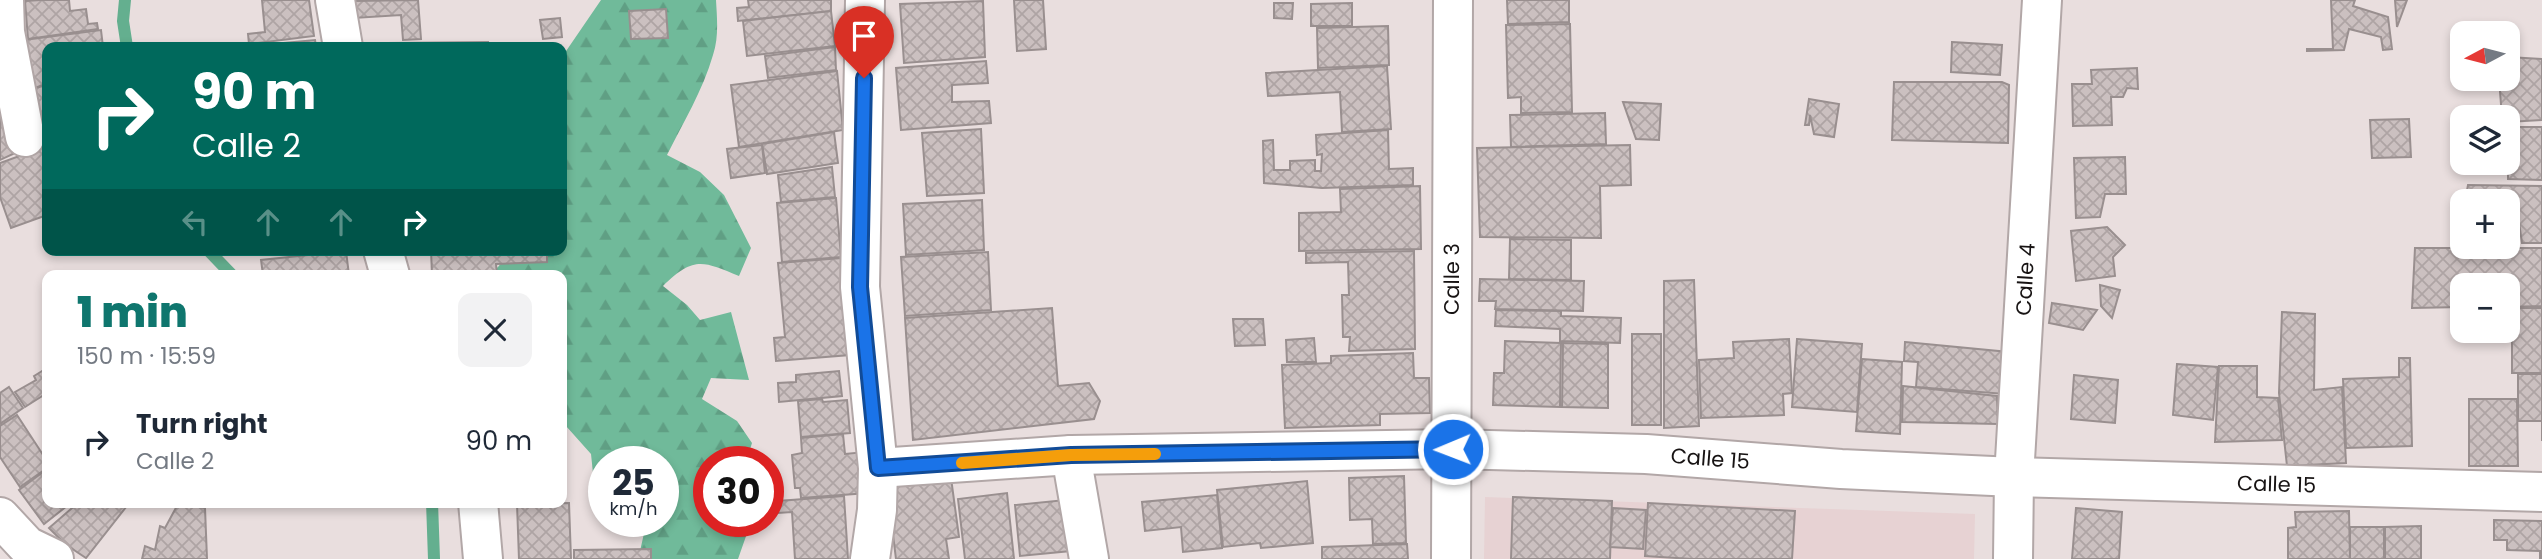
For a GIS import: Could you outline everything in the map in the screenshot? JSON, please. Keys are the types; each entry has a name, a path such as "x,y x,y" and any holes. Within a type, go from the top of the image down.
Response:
{"street":[{"path":"4,0 5,32 25,138"},
{"path":"335,0 342,42"},
{"path":"865,0 860,287 878,468 877,510 870,559"},
{"name":"Calle 3","path":"1451,559 1452,0"},
{"name":"Calle 4","path":"2013,559 2014,477 2042,0"},
{"name":"Calle 15","path":"878,468 1071,455 1453,449 1646,454 1841,469 2014,477 2542,492"},
{"path":"1071,455 1088,559"},
{"path":"479,508 483,559"},
{"path":"0,517 27,546 54,559"}],"shaded area":[{"path":"1485,497 1975,514 1974,559 1484,559"}],"green space":[{"path":"601,0 716,0 717,34 709,68 667,155 700,172 724,195 751,248 739,276 699,264 683,270 663,286 687,305 700,320 731,312 749,380 711,378 702,399 737,421 752,443 751,446 693,446 693,537 746,537 738,559 643,559 640,551 643,537 679,537 679,446 588,446 588,451 567,427 567,270 494,270 507,256 567,256 567,50"}],"building":[{"path":"69,0 70,11 86,9 88,24 97,23 98,29 28,39 25,1"},
{"path":"262,0 309,0 314,36 249,42 248,34 265,32"},
{"path":"418,0 421,39 403,40 401,15 354,18 353,1"},
{"path":"748,0 831,0 831,11 738,21 737,8 749,7"},
{"path":"1014,0 1043,0 1046,49 1017,51"},
{"path":"1507,0 1569,0 1569,22 1508,24"},
{"path":"2331,0 2355,0 2353,6 2388,17 2392,49 2383,50 2381,37 2349,29 2344,50 2307,51 2333,49"},
{"path":"2395,0 2407,0 2397,27"},
{"path":"983,1 985,57 904,63 900,4"},
{"path":"1274,3 1293,3 1292,19 1274,18"},
{"path":"1352,3 1352,26 1311,26 1311,4"},
{"path":"666,9 668,38 631,39 629,11"},
{"path":"831,11 835,46 747,56 743,21"},
{"path":"560,18 562,37 543,39 540,20"},
{"path":"1570,24 1572,112 1521,113 1521,97 1508,98 1506,25"},
{"path":"1388,26 1389,65 1318,68 1317,28"},
{"path":"101,30 102,42 42,42 42,86 31,89 24,40"},
{"path":"1952,42 2002,45 2000,75 1951,72"},
{"path":"835,47 836,70 768,78 765,56"},
{"path":"2520,58 2542,59 2542,120 2520,121 2520,105 2501,105 2500,91 2520,91"},
{"path":"986,61 988,83 952,85 952,102 989,101 991,123 901,130 896,68"},
{"path":"1387,66 1391,129 1342,132 1340,92 1268,96 1266,73"},
{"path":"2137,68 2138,89 2127,88 2123,97 2111,97 2112,125 2073,126 2072,84 2092,84 2091,70"},
{"path":"837,71 843,130 739,147 731,85"},
{"path":"1894,82 2002,82 2009,85 2008,143 1892,140"},
{"path":"42,86 42,118 31,89"},
{"path":"1809,99 1839,104 1834,137 1814,134 1810,115 1809,125 1805,125"},
{"path":"1623,102 1661,104 1659,140 1636,139"},
{"path":"0,109 13,154 0,160"},
{"path":"1605,113 1606,144 1511,147 1510,115"},
{"path":"2409,119 2411,157 2372,158 2370,120"},
{"path":"2520,127 2542,127 2542,180 2508,179 2508,175 2520,175"},
{"path":"981,129 984,193 927,196 922,133"},
{"path":"1388,130 1389,169 1413,168 1413,185 1322,188 1264,183 1263,141 1273,140 1274,170 1290,170 1290,161 1315,160 1315,171 1321,171 1322,154 1317,155 1316,135"},
{"path":"834,132 838,163 767,174 762,144"},
{"path":"762,145 765,173 731,178 727,149"},
{"path":"1630,145 1631,185 1600,186 1601,238 1480,237 1477,148"},
{"path":"42,148 42,217 11,228 0,197 0,163"},
{"path":"2125,157 2126,194 2105,194 2100,217 2076,218 2074,158"},
{"path":"832,167 835,197 781,202 778,175"},
{"path":"2468,185 2542,186 2542,243 2522,243 2520,189 2467,189"},
{"path":"1420,186 1421,249 1299,251 1299,213 1341,212 1340,189"},
{"path":"836,198 841,257 782,262 777,203"},
{"path":"982,200 984,250 906,255 903,204"},
{"path":"2107,227 2125,245 2113,257 2115,276 2076,281 2071,231"},
{"path":"1510,239 1571,240 1571,280 1509,279"},
{"path":"2415,248 2450,248 2450,259 2520,259 2520,248 2542,248 2542,306 2520,307 2520,273 2450,273 2450,307 2412,308"},
{"path":"1414,251 1415,349 1349,351 1350,337 1343,337 1342,295 1349,295 1348,262 1306,263 1306,253"},
{"path":"988,252 991,310 905,316 901,257"},
{"path":"299,256 347,256 348,270 262,270 261,260"},
{"path":"431,256 547,256 547,262 496,264 497,270 432,270"},
{"path":"842,258 850,355 776,361 774,338 785,337 778,263"},
{"path":"1480,279 1584,281 1583,311 1495,309 1496,301 1479,301"},
{"path":"1694,280 1699,426 1664,428 1664,281"},
{"path":"2100,285 2120,290 2112,318 2101,306"},
{"path":"2052,303 2097,310 2083,330 2049,323"},
{"path":"1052,308 1058,386 1089,383 1100,401 1094,419 913,440 905,318"},
{"path":"2520,308 2542,308 2542,373 2512,373 2512,343 2520,343"},
{"path":"1496,310 1561,311 1561,316 1621,318 1620,343 1560,341 1560,329 1495,326"},
{"path":"2282,312 2315,314 2314,390 2342,387 2346,463 2287,466 2279,393"},
{"path":"1233,319 1263,319 1265,345 1235,346"},
{"path":"1632,334 1661,334 1661,425 1632,425"},
{"path":"1314,338 1316,362 1287,362 1286,340"},
{"path":"1789,339 1792,393 1783,394 1784,415 1701,418 1699,360 1734,358 1733,342"},
{"path":"1797,339 1862,344 1857,412 1792,407"},
{"path":"1505,341 1561,343 1560,407 1493,405 1494,373 1504,373"},
{"path":"1905,342 2019,353 2018,395 1916,387 1918,362 1904,361"},
{"path":"1563,343 1608,344 1608,408 1562,407"},
{"path":"1413,353 1414,378 1429,378 1430,413 1380,414 1380,425 1285,428 1282,365 1331,363 1331,356"},
{"path":"2399,358 2410,358 2412,446 2346,448 2343,379 2399,377"},
{"path":"1862,359 1902,362 1900,434 1856,431"},
{"path":"2177,364 2218,367 2213,420 2173,415"},
{"path":"2219,366 2257,366 2257,397 2278,398 2282,440 2215,442"},
{"path":"42,371 42,396 25,407 15,392 36,380 34,376"},
{"path":"839,371 842,396 779,402 778,383 796,382 796,375"},
{"path":"2518,374 2542,374 2542,421 2518,421"},
{"path":"2074,375 2118,380 2115,423 2071,419"},
{"path":"1903,386 1997,396 1998,424 1902,422"},
{"path":"9,387 23,408 0,424 0,393"},
{"path":"822,399 823,402 847,400 850,433 801,437 798,401"},
{"path":"2469,399 2517,399 2518,466 2469,466"},
{"path":"17,415 42,453 42,472 20,487 0,457 0,426"},
{"path":"843,434 845,454 865,452 868,493 801,498 800,488 795,488 792,455 802,453 801,438"},
{"path":"42,473 42,508 64,508 44,524 19,490"},
{"path":"1404,476 1406,543 1373,544 1372,519 1350,520 1349,478"},
{"path":"951,478 959,537 946,539 949,559 896,559 887,486"},
{"path":"1307,481 1313,543 1261,548 1260,543 1223,547 1217,490"},
{"path":"1007,493 1014,559 965,559 958,499"},
{"path":"1217,495 1222,548 1183,552 1181,527 1145,531 1142,502"},
{"path":"844,496 848,559 795,559 792,512 784,513 784,501"},
{"path":"1513,497 1612,501 1610,559 1511,559"},
{"path":"1075,499 1081,550 1020,556 1015,505"},
{"path":"567,503 571,559 519,559 517,508 567,508"},
{"path":"1648,503 1795,511 1792,559 1645,556"},
{"path":"72,508 125,508 86,558 65,544 49,528"},
{"path":"176,508 205,508 207,559 142,559 145,546 155,550 160,526 165,528"},
{"path":"1613,508 1646,510 1643,549 1610,547"},
{"path":"2076,508 2122,512 2119,559 2072,559"},
{"path":"2349,511 2350,559 2288,559 2288,528 2296,527 2295,512"},
{"path":"2494,520 2542,521 2542,559 2540,551 2507,550 2507,540 2494,540"},
{"path":"2421,526 2421,559 2385,559 2385,527"},
{"path":"2350,527 2384,527 2384,559 2350,559"},
{"path":"1407,544 1408,559 1322,559 1322,547"},
{"path":"651,549 651,559 574,559 574,550"}],"waterway":[{"path":"125,0 123,21 126,42"},
{"path":"214,256 227,270"},
{"path":"432,508 434,559"}],"slow traffic":[{"path":"962,463 1071,455 1155,454"}],"route":[{"path":"864,78 860,287 878,468 1071,455 1453,449"}]}
